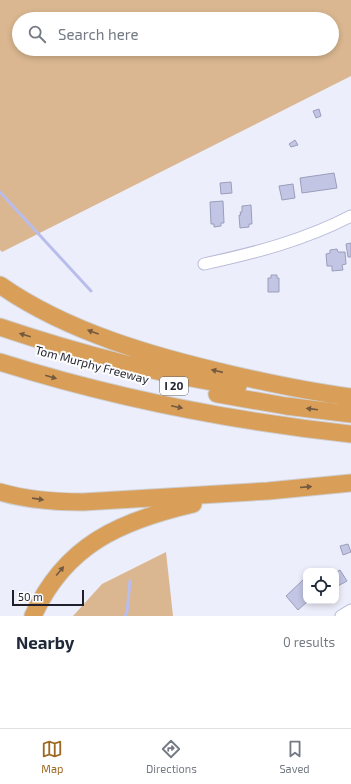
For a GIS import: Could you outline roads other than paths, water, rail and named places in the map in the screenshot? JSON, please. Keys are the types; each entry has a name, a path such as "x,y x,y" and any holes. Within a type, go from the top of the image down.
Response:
{"highway":[{"path":"0,285 16,296 52,316 83,329 170,359 252,379 351,398"},
{"path":"0,328 98,356 183,377 268,391 351,401"},
{"name":"Tom Murphy Freeway","path":"0,340 105,370 178,387 286,406 351,414"},
{"name":"Tom Murphy Freeway","path":"0,362 67,382 163,404 250,421 351,434"},
{"path":"0,492 57,502 83,502 351,483"},
{"path":"33,616 45,592 63,568 90,544 108,534 149,515 171,508 268,490"}],"street":[{"path":"204,264 248,254 282,244 340,222 351,216"},
{"path":"341,616 351,610"}],"waterway":[{"path":"0,192 91,291"},
{"path":"125,616 127,612 130,581"}]}
